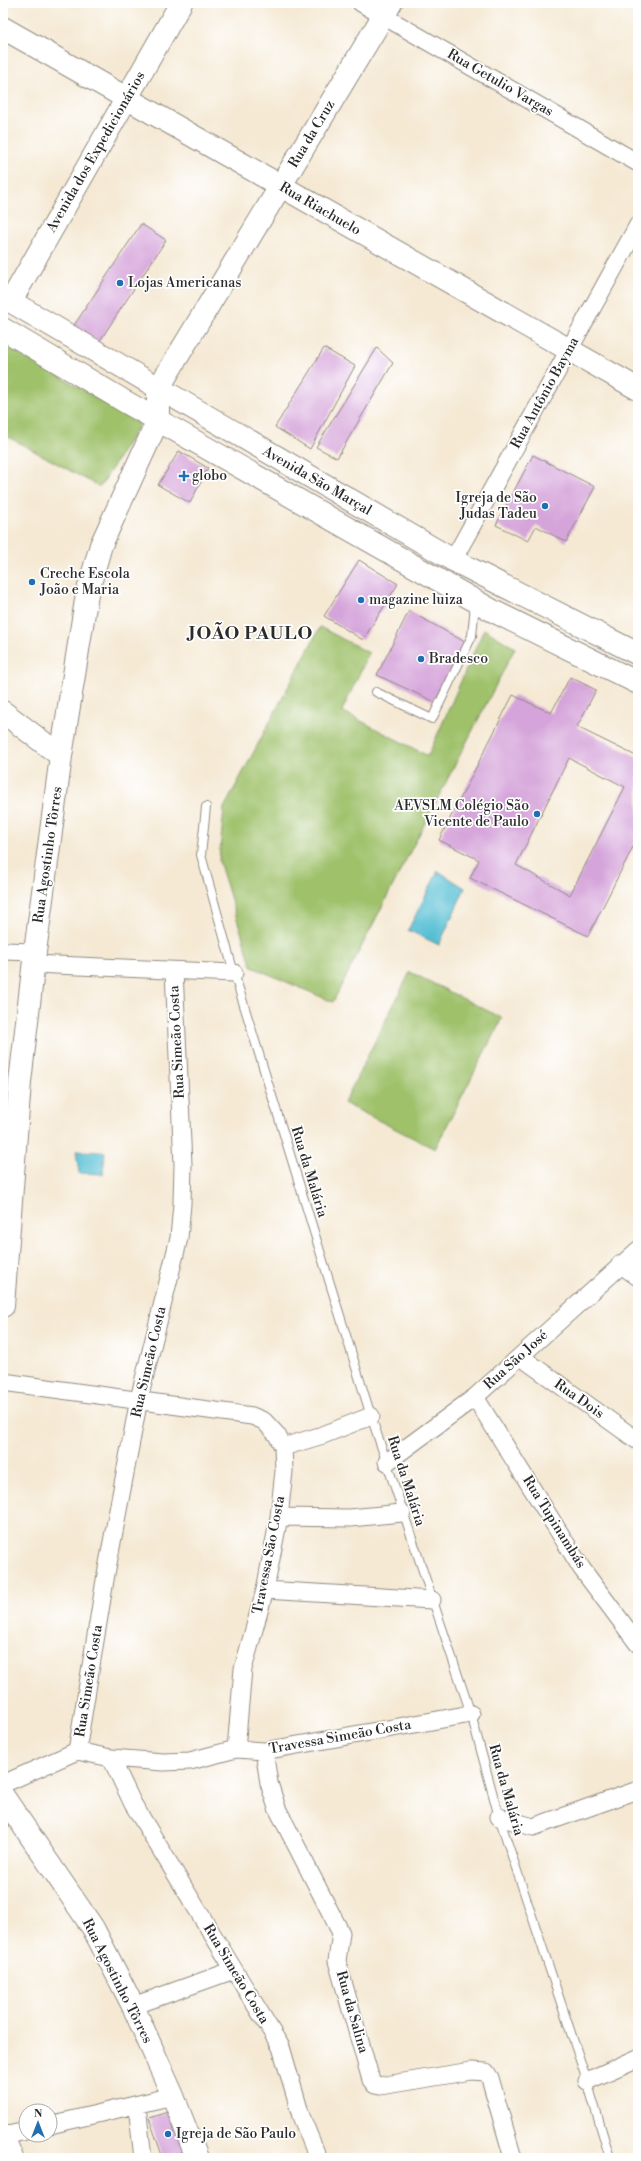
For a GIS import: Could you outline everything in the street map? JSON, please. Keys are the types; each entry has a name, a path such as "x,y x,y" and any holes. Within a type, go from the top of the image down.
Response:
{"street":[{"name":"Avenida dos Expedicionários","path":"7,299 126,99 181,3"},
{"name":"Rua Getulio Vargas","path":"361,3 387,9 638,163"},
{"name":"Rua da Cruz","path":"158,389 387,9"},
{"name":"Rua Riachuelo","path":"3,28 638,389"},
{"name":"Rua Antônio Bayma","path":"453,560 638,225"},
{"name":"Avenida São Marçal","path":"7,299 158,389 453,560 638,654"},
{"name":"Avenida São Marçal","path":"3,329 158,420 476,601 638,683"},
{"path":"158,389 158,420"},
{"name":"Rua Agostinho Tôrres","path":"3,1306 19,1090 35,958 61,756 93,568 113,516 158,420"},
{"path":"3,712 61,756"},
{"path":"3,951 35,958 174,971 234,973"},
{"name":"Rua Simeão Costa","path":"77,1751 106,1574 139,1399 179,1238 183,1164 174,971"},
{"name":"Rua São José","path":"387,1462 475,1396 521,1357 620,1264 638,1250"},
{"path":"620,1264 638,1277"},
{"name":"Rua Dois","path":"521,1357 638,1441"},
{"name":"Travessa São Costa","path":"3,1382 139,1399 252,1416 264,1420 272,1428 283,1446 284,1471 280,1517 265,1590 243,1669 236,1749"},
{"name":"Rua Tupinambás","path":"475,1396 582,1569 638,1644"},
{"path":"283,1446 322,1435 371,1416"},
{"path":"280,1517 378,1517 402,1512"},
{"path":"265,1590 432,1600"},
{"name":"Travessa Simeão Costa","path":"77,1751 111,1758 163,1762 190,1761 236,1749 264,1752 471,1714"},
{"path":"3,1784 77,1751"},
{"name":"Rua da Salina","path":"264,1752 269,1783 287,1832 341,1933 337,1961 371,2080 375,2085 380,2086 471,2071 486,2072 490,2078 513,2158"},
{"name":"Rua Simeão Costa","path":"111,1758 133,1804 281,2047 301,2116 318,2158"},
{"path":"499,1817 533,1827 638,1790"},
{"name":"Rua Agostinho Tôrres","path":"3,1796 93,1928 133,2006 173,2096 197,2158"},
{"path":"133,2006 234,1970"},
{"path":"587,2081 638,2058"},
{"path":"58,2123 137,2106 173,2096"},
{"path":"137,2106 143,2158"},
{"path":"12,2158 3,2136 18,2133"}],"lane":[{"path":"376,692 432,719 472,636 476,601"},
{"name":"Rua da Malária","path":"206,808 201,855 234,973 371,1416 471,1714 499,1817 587,2081 610,2158"}],"green space":[{"path":"3,342 140,424 100,487 3,434"},
{"path":"320,627 369,653 342,711 428,756 484,629 515,648 333,1002 252,967 219,861 224,808"},
{"path":"410,972 502,1018 435,1149 344,1103"}],"water":[{"path":"438,871 465,888 439,945 408,930"},
{"path":"76,1151 105,1152 103,1174 79,1173"}],"building":[{"name":"Lojas Americanas","path":"141,224 166,240 99,342 73,327"},
{"path":"324,348 355,366 310,449 275,427"},
{"path":"377,348 393,363 337,458 316,447"},
{"name":"globo","path":"179,451 208,468 190,503 158,485"},
{"name":"Igreja de São Judas Tadeu","path":"533,455 595,487 566,542 536,526 528,541 496,525"},
{"name":"magazine luiza","path":"359,560 398,584 363,640 324,616"},
{"name":"Bradesco","path":"409,611 465,642 435,702 377,675"},
{"path":"570,677 596,690 577,727 638,757 638,837 588,936 470,878 479,860 439,840 513,695 551,713","holes":["569,758 625,787 570,895 516,865"]},
{"name":"Igreja de São Paulo","path":"174,2110 188,2150 163,2158 149,2118"}],"place":[{"name":"Lojas Americanas","path":"120,283"},
{"name":"globo","path":"184,476"},
{"name":"Igreja de São Judas Tadeu","path":"545,506"},
{"name":"Creche Escola João e Maria","path":"32,582"},
{"name":"magazine luiza","path":"361,600"},
{"name":"Bradesco","path":"421,659"},
{"name":"AEVSLM Colégio São Vicente de Paulo","path":"537,814"},
{"name":"Igreja de São Paulo","path":"168,2134"}],"district":[{"name":"JOÃO PAULO","path":"251,633"}]}
